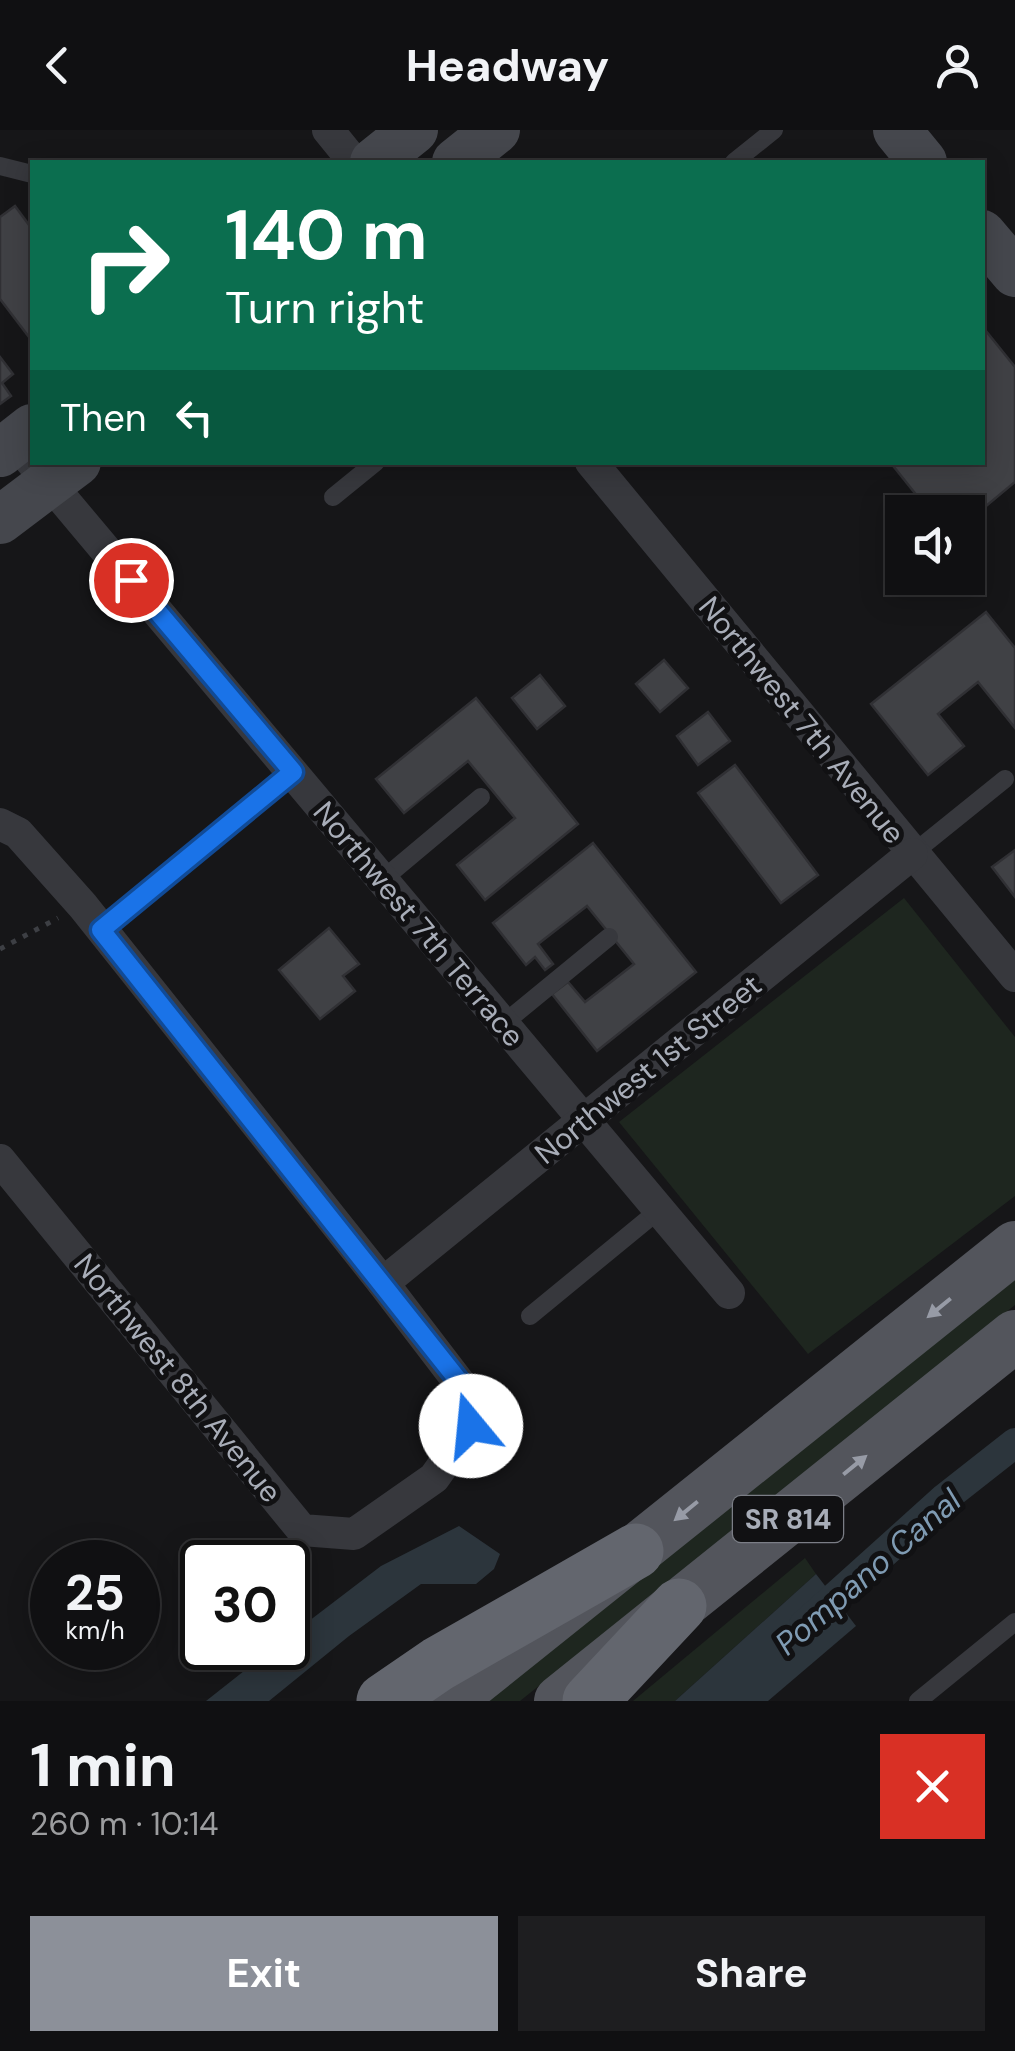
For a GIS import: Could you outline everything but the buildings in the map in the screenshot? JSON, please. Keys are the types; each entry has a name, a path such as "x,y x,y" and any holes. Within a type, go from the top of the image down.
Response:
{"highway":[{"path":"384,1701 438,1664 636,1551"},
{"path":"590,1701 679,1606"}],"main road":[{"path":"376,160 414,130"},
{"path":"458,160 496,130"},
{"path":"897,130 921,160"},
{"path":"985,238 1015,273"},
{"path":"0,520 63,473"},
{"name":"SR 814","path":"448,1701 1015,1247"},
{"name":"SR 814","path":"560,1701 1015,1336"}],"street":[{"path":"328,130 352,160"},
{"name":"Northwest 7th Avenue","path":"593,465 1015,976"},
{"name":"Northwest 7th Terrace","path":"63,473 293,772 729,1293"},
{"name":"Northwest 8th Avenue","path":"0,824 18,833 92,918 462,1385 471,1426 434,1478 354,1534 302,1530 0,1160"},
{"name":"Northwest 1st Street","path":"382,1283 912,854"}],"lane":[{"path":"736,160 774,130"},
{"path":"0,166 30,174"},
{"path":"333,497 372,465"},
{"path":"92,918 293,772"},
{"path":"912,854 1005,779"},
{"path":"382,880 481,797"},
{"path":"503,1024 610,937"},
{"path":"530,1316 659,1210"},
{"path":"918,1701 1015,1622"}],"path":[{"path":"0,950 3,942 92,918"}],"shaded area":[{"path":"904,898 1015,1037 1015,1196 808,1354 619,1122"},
{"path":"1015,1279 1015,1305 520,1701 486,1701"},
{"path":"459,1526 500,1554 494,1569 476,1584 421,1584 310,1668 310,1620 381,1566"},
{"path":"805,1558 816,1574 675,1701 633,1701"},
{"path":"816,1574 856,1626 768,1701 675,1701"},
{"path":"245,1670 307,1670 269,1701 206,1701"}],"waterway":[{"name":"Pompano Canal","path":"804,1625 945,1498 1015,1443"}],"route":[{"path":"131,580 293,772 101,930 462,1385 471,1426"}]}
